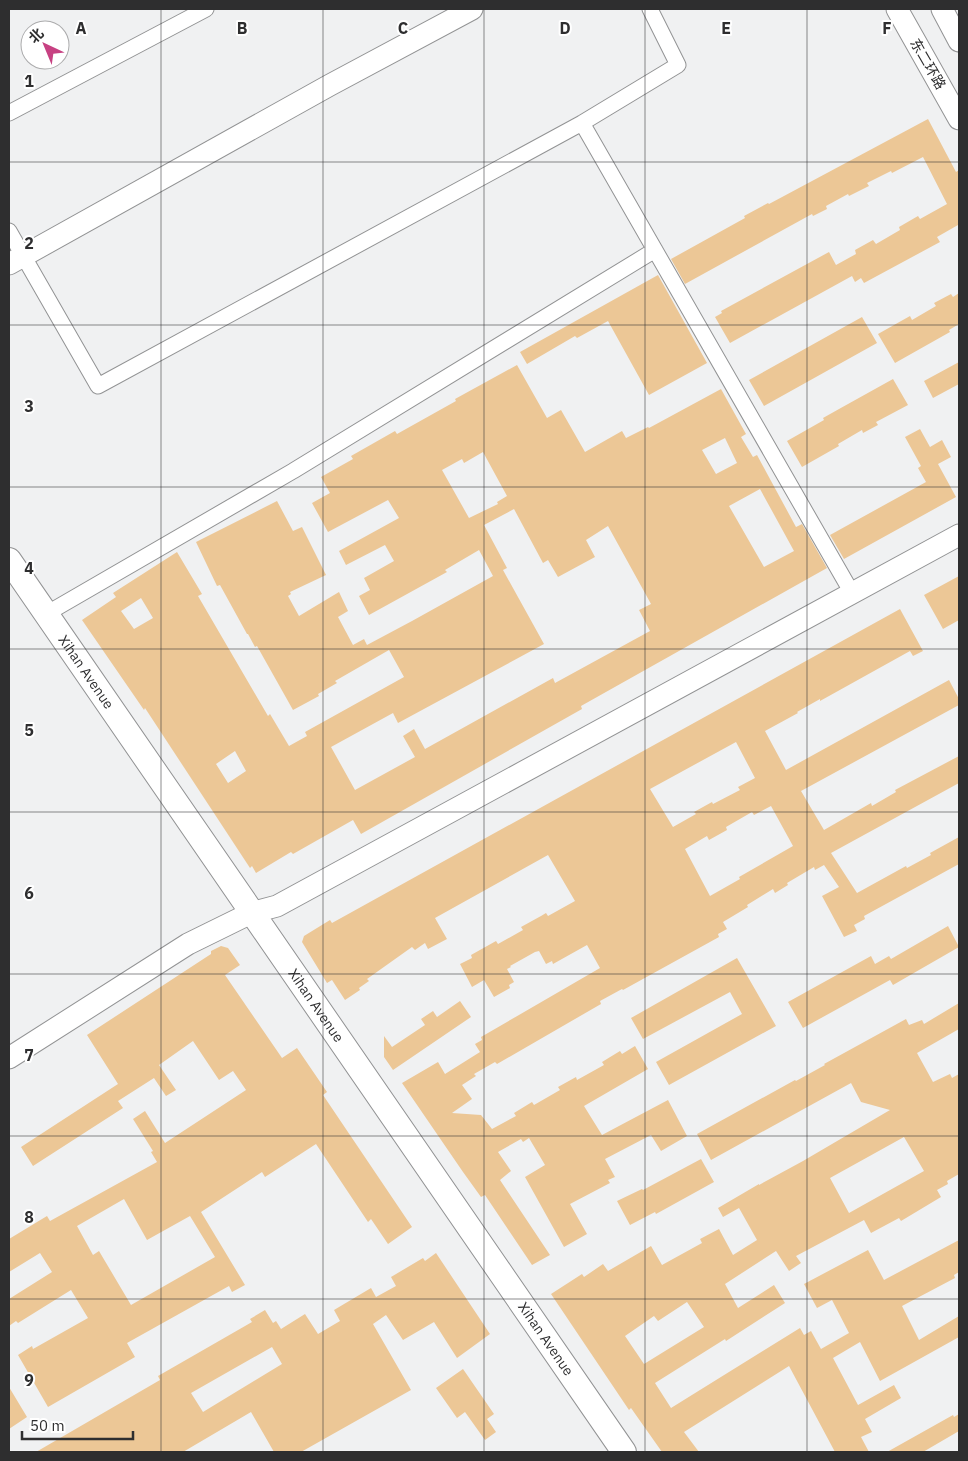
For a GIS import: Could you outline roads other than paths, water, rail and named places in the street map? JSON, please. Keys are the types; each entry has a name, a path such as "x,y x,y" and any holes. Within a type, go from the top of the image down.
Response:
{"main road":[{"name":"Xihan Avenue","path":"9,560 246,916 610,1452"},
{"name":"Xihan Avenue","path":"9,581 624,1452"}],"street":[{"path":"9,113 206,9"},
{"path":"9,232 16,260 98,386 582,123 678,65 650,9"},
{"name":"东二环路","path":"897,9 959,119"},
{"path":"942,9 959,41"},
{"path":"16,260 464,11"},
{"path":"582,123 852,594"},
{"path":"46,614 293,471 654,250"},
{"path":"9,1058 188,944 246,916 277,906 959,535"}]}
